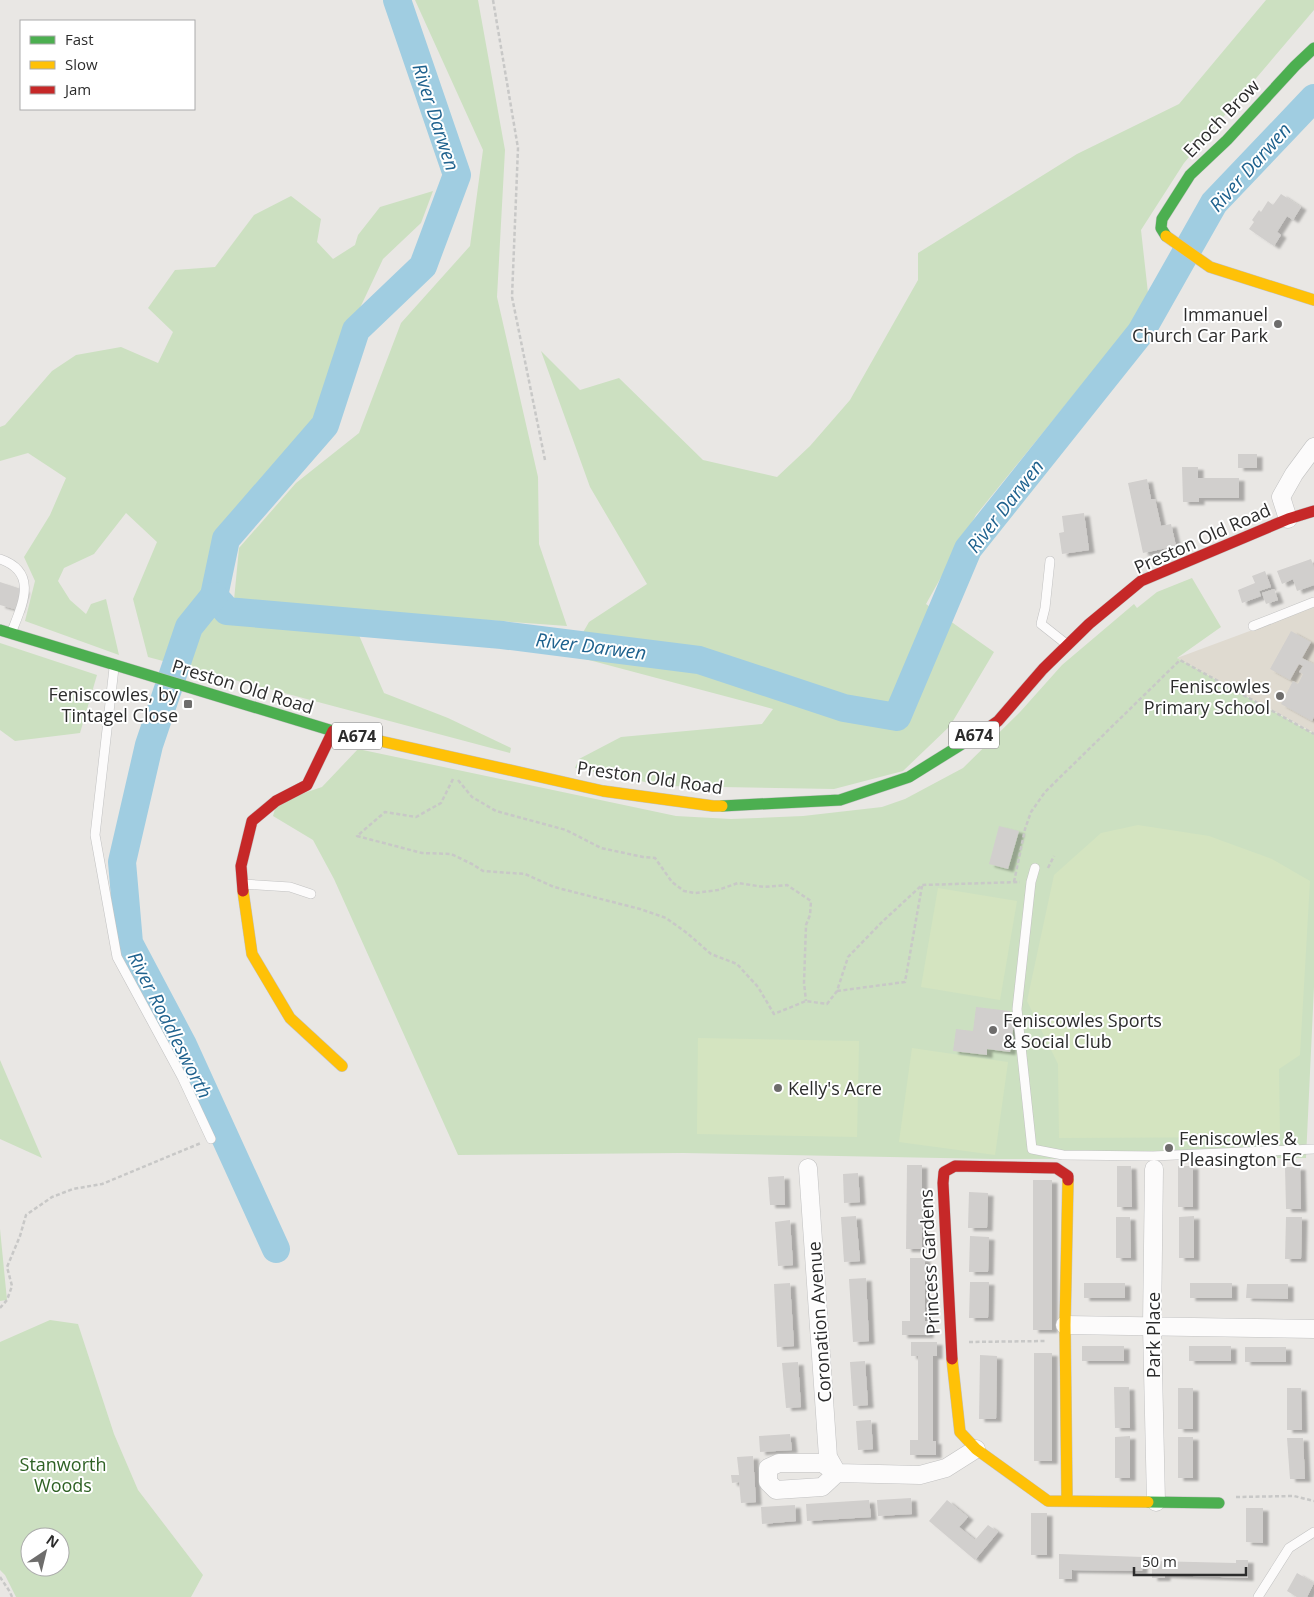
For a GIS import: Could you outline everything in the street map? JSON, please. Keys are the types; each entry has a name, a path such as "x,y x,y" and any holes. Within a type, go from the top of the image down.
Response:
{"street":[{"name":"Enoch Brow","path":"1314,48 1227,140 1190,175 1162,219 1161,228 1164,235 1210,267 1314,300"},
{"path":"1288,519 1281,497 1294,474 1314,447"},
{"name":"Preston Old Road","path":"115,666 333,731 602,792 713,806 840,800 908,777 998,721 1043,669 1067,645 1141,581 1288,519 1314,511"},
{"name":"A674","path":"6,632 115,666"},
{"path":"333,731 307,785 276,801 252,821 241,866 252,954 290,1018 342,1066"},
{"name":"Princess Gardens","path":"1066,1500 1065,1333 1068,1176 1056,1168 956,1166 944,1172 943,1183 950,1342 960,1432 976,1449 1048,1501 1219,1503"},
{"name":"Coronation Avenue","path":"808,1168 828,1457 837,1474 920,1475 946,1468 976,1449"},
{"name":"Park Place","path":"1154,1169 1152,1326 1156,1502"},
{"path":"1065,1333 1152,1326 1314,1329"}],"lane":[{"path":"0,559 14,565 20,571 24,582 24,598 6,632"},
{"path":"1050,561 1045,608 1041,624 1067,645"},
{"path":"1253,626 1314,602"},
{"path":"115,666 95,835 117,957 182,1077 211,1139"},
{"path":"1035,868 1031,882 1017,1008 1032,1149 1063,1155 1153,1156 1314,1149"},
{"path":"242,884 290,887 311,894"},
{"path":"1258,1597 1289,1548 1314,1532"}],"path":[{"path":"493,0 518,148 512,297 546,460"},
{"path":"1014,882 1025,829 1031,812 1045,792 1180,660 1314,734"},
{"path":"806,1001 804,983 806,925 810,915 811,901 787,885 764,887 738,883 718,890 696,893 684,892 672,882 655,858 643,858 601,848 566,830 496,811 472,797 454,776 441,803 416,816 385,812 357,836 422,853 451,854 483,871 525,874 554,887 640,909 666,918 712,954 737,964 758,987 774,1014 806,1001 828,1004 837,991 848,957 922,885 1031,882"},
{"path":"837,991 905,982 922,885"},
{"path":"0,1308 7,1300 12,1286 7,1267 20,1236 26,1215 52,1197 73,1189 102,1184 211,1139"},
{"path":"950,1342 1065,1333"},
{"path":"1219,1503 1228,1497 1294,1496 1314,1501"},
{"path":"0,1577 12,1597"}],"shaded area":[{"name":"Feniscowles Primary School","path":"1314,607 1314,733 1177,658"}],"green space":[{"path":"415,0 478,0 505,150 497,297 538,477 539,544 567,626 251,603 234,600 239,548 296,483 359,433 401,323 470,246 483,150"},
{"path":"1266,0 1314,0 1314,10 1184,163 1141,230 1149,302 976,515 926,604 994,652 950,726 903,771 834,789 665,786 575,768 579,759 621,737 762,724 773,709 570,655 589,622 647,584 590,487 541,351 580,390 619,378 703,460 777,477 810,446 850,400 918,280 918,253 1077,154 1179,104"},
{"path":"433,191 421,223 383,259 344,342 321,415 291,464 212,541 207,602 220,615 358,633 384,693 448,718 511,748 510,753 148,657 133,599 157,542 126,513 94,554 64,568 58,581 70,600 86,614 91,604 106,599 119,655 25,621 35,581 24,557 50,515 66,478 28,453 0,461 0,427 5,425 52,371 76,355 121,347 158,363 173,332 148,308 175,270 215,267 254,215 291,196 321,219 317,242 333,259 355,245 358,235 380,207"},
{"path":"1192,578 1221,627 1177,658 1314,734 1314,987 1306,1158 992,1159 683,1153 458,1155 334,879 313,840 273,816 277,802 322,787 358,749 676,816 731,819 803,816 882,807 905,799 963,768 1020,712 1062,665 1134,604 1137,608 1157,592"},
{"path":"0,643 97,675 80,733 15,741 0,730"},
{"path":"1138,825 1209,836 1272,859 1310,881 1300,1055 1279,1069 1280,1137 1059,1138 1058,1064 1027,1001 1054,875 1101,833"},
{"path":"938,888 1017,901 1000,1000 921,987"},
{"name":"Kelly's Acre","path":"698,1038 859,1041 857,1137 697,1134"},
{"path":"912,1048 1008,1062 995,1155 899,1142"},
{"path":"0,1060 42,1158 0,1139"},
{"path":"0,1229 7,1300 0,1301"},
{"name":"Stanworth Woods","path":"50,1320 78,1324 114,1434 138,1490 203,1575 191,1597 16,1597 5,1575 0,1570 0,1342"}],"building":[{"path":"1281,194 1301,207 1293,220 1287,216 1277,232 1281,235 1274,246 1249,229 1254,222 1252,220 1259,210 1261,212 1268,201 1273,205"},
{"path":"1238,454 1257,454 1257,468 1238,468"},
{"path":"1182,467 1198,467 1198,478 1239,478 1239,498 1199,498 1199,502 1183,502"},
{"path":"1147,479 1151,499 1155,499 1161,526 1171,524 1176,546 1143,553 1128,483"},
{"path":"1084,513 1089,550 1062,554 1059,533 1064,532 1062,516"},
{"path":"1311,559 1314,567 1314,585 1297,591 1293,579 1282,584 1277,571"},
{"path":"1265,571 1271,587 1259,591 1261,596 1242,603 1238,590 1255,583 1252,576"},
{"path":"0,582 24,590 18,610 0,605"},
{"path":"1274,589 1278,600 1266,604 1262,593"},
{"path":"1291,631 1311,642 1302,658 1314,664 1314,717 1312,721 1281,704 1293,681 1298,684 1303,674 1299,672 1303,666 1299,664 1290,680 1270,669"},
{"path":"999,826 1019,831 1008,869 989,864"},
{"name":"Feniscowles Sports & Social Club","path":"976,1007 1010,1011 1009,1022 1014,1023 1010,1052 987,1049 987,1055 953,1051 956,1029 973,1031"},
{"path":"907,1165 922,1165 922,1249 906,1249"},
{"path":"1117,1166 1131,1166 1132,1207 1117,1207"},
{"path":"1178,1166 1193,1166 1193,1207 1178,1207"},
{"path":"1285,1167 1300,1167 1301,1209 1286,1209"},
{"path":"858,1173 860,1202 844,1203 843,1174"},
{"path":"784,1176 785,1205 770,1205 768,1177"},
{"path":"1033,1180 1052,1180 1052,1330 1033,1330"},
{"path":"969,1192 988,1193 987,1228 968,1228"},
{"path":"856,1216 860,1261 844,1262 841,1217"},
{"path":"1194,1216 1194,1258 1179,1258 1179,1217"},
{"path":"1116,1217 1130,1217 1131,1258 1116,1258"},
{"path":"1286,1217 1302,1217 1301,1259 1285,1259"},
{"path":"790,1220 793,1265 778,1266 775,1222"},
{"path":"970,1236 989,1237 988,1272 969,1272"},
{"path":"910,1258 925,1258 925,1321 928,1321 928,1335 902,1335 902,1321 910,1321"},
{"path":"866,1278 869,1341 853,1342 849,1279"},
{"path":"970,1282 989,1282 988,1318 969,1318"},
{"path":"790,1283 794,1346 777,1347 774,1284"},
{"path":"1084,1283 1125,1283 1125,1298 1084,1298"},
{"path":"1190,1283 1232,1283 1232,1298 1190,1298"},
{"path":"1247,1284 1288,1284 1288,1299 1246,1298"},
{"path":"911,1342 937,1342 937,1356 933,1356 933,1441 936,1441 936,1455 910,1455 910,1440 918,1440 918,1356 911,1356"},
{"path":"1082,1346 1124,1346 1124,1361 1082,1361"},
{"path":"1189,1346 1231,1346 1231,1361 1189,1361"},
{"path":"1245,1347 1286,1347 1286,1362 1245,1362"},
{"path":"1034,1353 1052,1353 1052,1461 1034,1461"},
{"path":"980,1355 997,1356 996,1419 979,1419"},
{"path":"865,1361 868,1405 853,1406 850,1362"},
{"path":"798,1362 801,1407 786,1408 782,1363"},
{"path":"1114,1387 1129,1387 1130,1428 1115,1428"},
{"path":"1178,1388 1193,1388 1193,1429 1178,1429"},
{"path":"1287,1388 1301,1388 1302,1430 1287,1430"},
{"path":"871,1420 873,1449 858,1450 856,1421"},
{"path":"790,1434 792,1450 760,1452 759,1436"},
{"path":"1130,1436 1130,1478 1115,1478 1115,1437"},
{"path":"1178,1437 1193,1437 1193,1478 1178,1478"},
{"path":"1287,1438 1303,1438 1305,1479 1290,1479"},
{"path":"753,1456 756,1502 741,1503 739,1482 732,1483 731,1475 739,1475 737,1457"},
{"path":"911,1498 912,1514 878,1516 877,1500"},
{"path":"869,1500 871,1517 807,1521 806,1504"},
{"path":"947,1500 968,1517 959,1527 975,1540 988,1525 998,1532 975,1560 929,1521"},
{"path":"795,1505 796,1521 762,1524 761,1507"},
{"path":"1246,1508 1263,1508 1263,1543 1246,1542"},
{"path":"1031,1513 1047,1513 1047,1555 1031,1555"},
{"path":"1059,1554 1143,1557 1142,1571 1072,1570 1072,1579 1059,1579"},
{"path":"1236,1560 1248,1560 1248,1578 1165,1575 1165,1578 1152,1578 1152,1561 1236,1563"},
{"path":"1297,1573 1314,1583 1307,1597 1297,1597 1287,1591"}],"waterway":[{"name":"River Darwen","path":"397,0 457,175 423,266 356,330 325,425 226,539 214,596 227,611 502,635 699,660 844,708 897,717 968,549 1141,332 1214,203 1314,98"},
{"name":"River Roddlesworth","path":"214,596 189,627 149,745 122,862 129,943 183,1045 276,1249"}],"traffic: fast":[{"path":"1166,236 1161,228 1162,219 1190,175 1227,140 1314,48"},
{"path":"0,630 333,731 380,741"},
{"path":"722,806 840,800 909,777 991,726"},
{"path":"1148,1502 1219,1503"}],"traffic: slow":[{"path":"1166,236 1210,267 1314,300"},
{"path":"380,741 603,791 722,806"},
{"path":"243,891 252,954 290,1018 342,1066"},
{"path":"1067,1500 1065,1325 1068,1180"},
{"path":"952,1359 960,1432 976,1449 1048,1501 1148,1502"}],"traffic: jam":[{"path":"991,726 998,721 1043,669 1089,624 1141,581 1288,519 1314,511"},
{"path":"243,891 241,866 252,821 276,801 307,785 333,731"},
{"path":"952,1359 944,1172 955,1166 1056,1168 1068,1176 1068,1180"}],"place":[{"name":"Immanuel Church Car Park","path":"1278,324"},
{"name":"Feniscowles Primary School","path":"1280,696"},
{"name":"Feniscowles, by Tintagel Close","path":"188,704"},
{"name":"Feniscowles Sports & Social Club","path":"993,1030"},
{"name":"Kelly's Acre","path":"778,1088"},
{"name":"Feniscowles & Pleasington FC","path":"1169,1148"}]}
